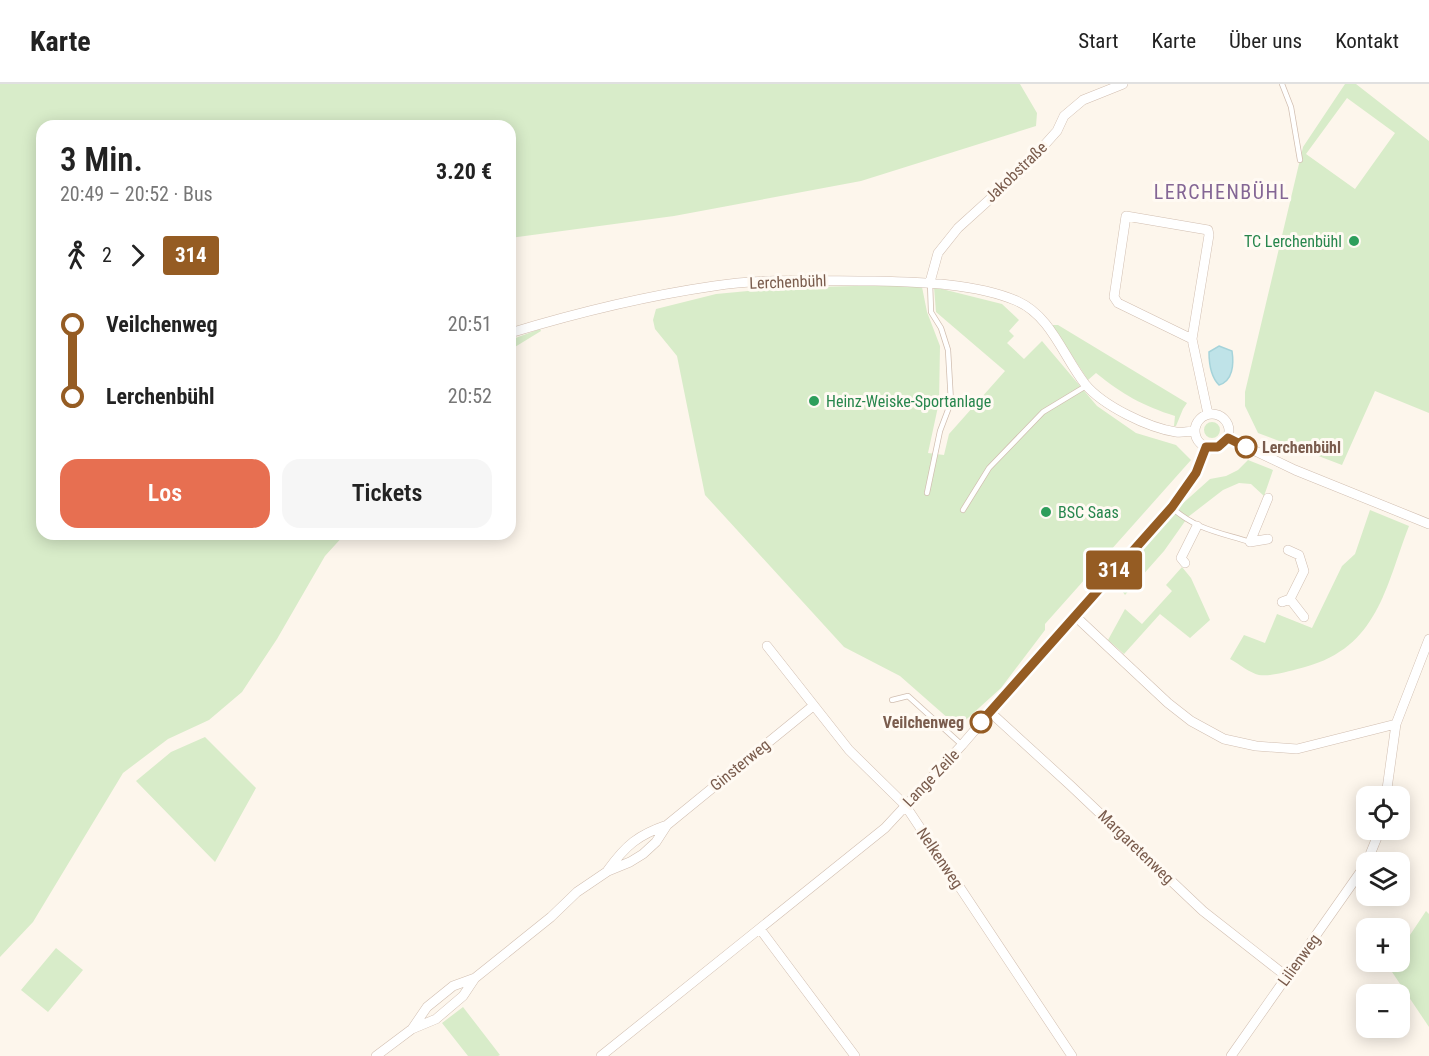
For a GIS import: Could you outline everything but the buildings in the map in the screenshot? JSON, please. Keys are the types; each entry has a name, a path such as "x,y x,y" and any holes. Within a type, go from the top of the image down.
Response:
{"street":[{"name":"Jakobstraße","path":"930,282 938,254 958,228 1022,170 1058,131 1064,116 1083,100 1123,84"},
{"path":"1192,339 1118,303 1114,297 1126,216 1208,230 1192,339 1208,414"},
{"name":"Lerchenbühl","path":"516,331 550,321 716,285 782,281 930,282 1000,295 1034,311 1048,328 1086,386 1113,406 1142,423 1178,433 1194,431"},
{"path":"1208,414 1215,414 1226,421 1228,426 1228,438 1218,447 1206,447 1197,441 1194,431 1198,420 1208,414"},
{"path":"1228,438 1295,470 1429,524"},
{"name":"Lange Zeile","path":"601,1056 885,828 962,745 1074,615 1172,507 1196,473 1206,447"},
{"path":"1250,542 1268,498"},
{"path":"1185,563 1181,558 1197,526"},
{"path":"1250,542 1268,539"},
{"path":"1288,550 1299,555 1304,571 1286,601 1304,617"},
{"path":"1074,615 1168,703 1191,721 1224,739 1256,746 1297,749 1396,724"},
{"path":"1387,786 1396,724 1429,639"},
{"name":"Nelkenweg","path":"767,646 849,750 905,805 1072,1056"},
{"name":"Ginsterweg","path":"376,1056 412,1029 436,1019 463,996 475,978 551,917 578,892 608,871 643,854 656,842 667,825 813,706"},
{"name":"Margaretenweg","path":"990,712 1203,911 1286,976"},
{"name":"Ginsterweg","path":"608,871 621,851 634,840 647,832 667,825"},
{"name":"Lilienweg","path":"1231,1056 1356,878"},
{"path":"760,929 855,1056"},
{"name":"Ginsterweg","path":"412,1029 427,1007 453,986 475,978"}],"lane":[{"path":"1282,84 1291,107 1299,160"},
{"path":"927,494 940,431 951,402 948,350 941,328 931,312 930,282"},
{"path":"963,510 989,468 1043,412 1086,386"},
{"path":"1172,507 1186,520 1197,526 1250,542"},
{"path":"892,700 908,696 962,745"}],"green space":[{"path":"0,84 1020,84 1037,113 1036,126 861,181 674,216 516,237 516,120 36,120 36,540 340,540 325,556 277,639 242,692 209,720 168,739 123,773 33,922 0,957"},
{"name":"TC Lerchenbühl","path":"1345,84 1356,84 1429,141 1429,413 1375,391 1342,465 1258,433 1245,406 1245,392 1303,147","holes":["1347,98 1395,133 1355,189 1306,154"]},
{"path":"892,285 922,287 927,312 940,346 939,402 928,453 944,455 949,434 1005,371 936,312 934,287 1002,304 1019,320 1009,331 1014,336 1007,343 1024,359 1042,341 1097,406 1136,433 1176,445 1191,460 1045,624 1045,630 1001,688 958,727 900,676 844,647 705,495 677,356 655,329 653,320 656,309 716,294 780,288"},
{"path":"1052,325 1058,325 1187,403 1176,426 1174,426 1175,416 1133,399 1096,373 1088,380"},
{"path":"540,329 541,331 516,346 516,338"},
{"path":"1212,422 1220,430 1212,438 1204,430"},
{"path":"1248,460 1273,470 1264,496 1251,484 1239,483 1223,490 1188,517 1164,551 1125,595 1116,582 1181,505 1210,479 1226,476 1238,470"},
{"path":"1370,510 1409,526 1385,593 1364,630 1349,645 1329,658 1282,673 1259,675 1230,659 1244,635 1265,643 1277,614 1312,628 1342,566 1355,554"},
{"path":"1182,567 1191,578 1210,620 1190,638 1160,614 1124,654 1108,640 1125,609 1142,624 1172,591 1166,585"},
{"path":"205,737 256,788 215,862 136,781 171,752"},
{"path":"1426,911 1429,914 1429,1027 1410,999 1410,984 1400,984 1392,972 1410,972 1410,935"},
{"path":"56,948 83,970 48,1012 21,990"},
{"path":"463,1007 500,1055 468,1056 442,1023"}],"water":[{"path":"1219,346 1232,351 1233,361 1230,376 1219,385 1211,370 1209,352"}],"bus line":[{"name":"314","path":"981,722 1172,507 1196,473 1206,447 1218,447 1228,438 1246,447"}],"place":[{"name":"TC Lerchenbühl","path":"1354,241"},
{"name":"Heinz-Weiske-Sportanlage","path":"814,401"},
{"name":"Lerchenbühl","path":"1246,447"},
{"name":"BSC Saas","path":"1046,512"},
{"name":"Veilchenweg","path":"981,722"}],"district":[{"name":"LERCHENBÜHL","path":"1222,192"}]}
